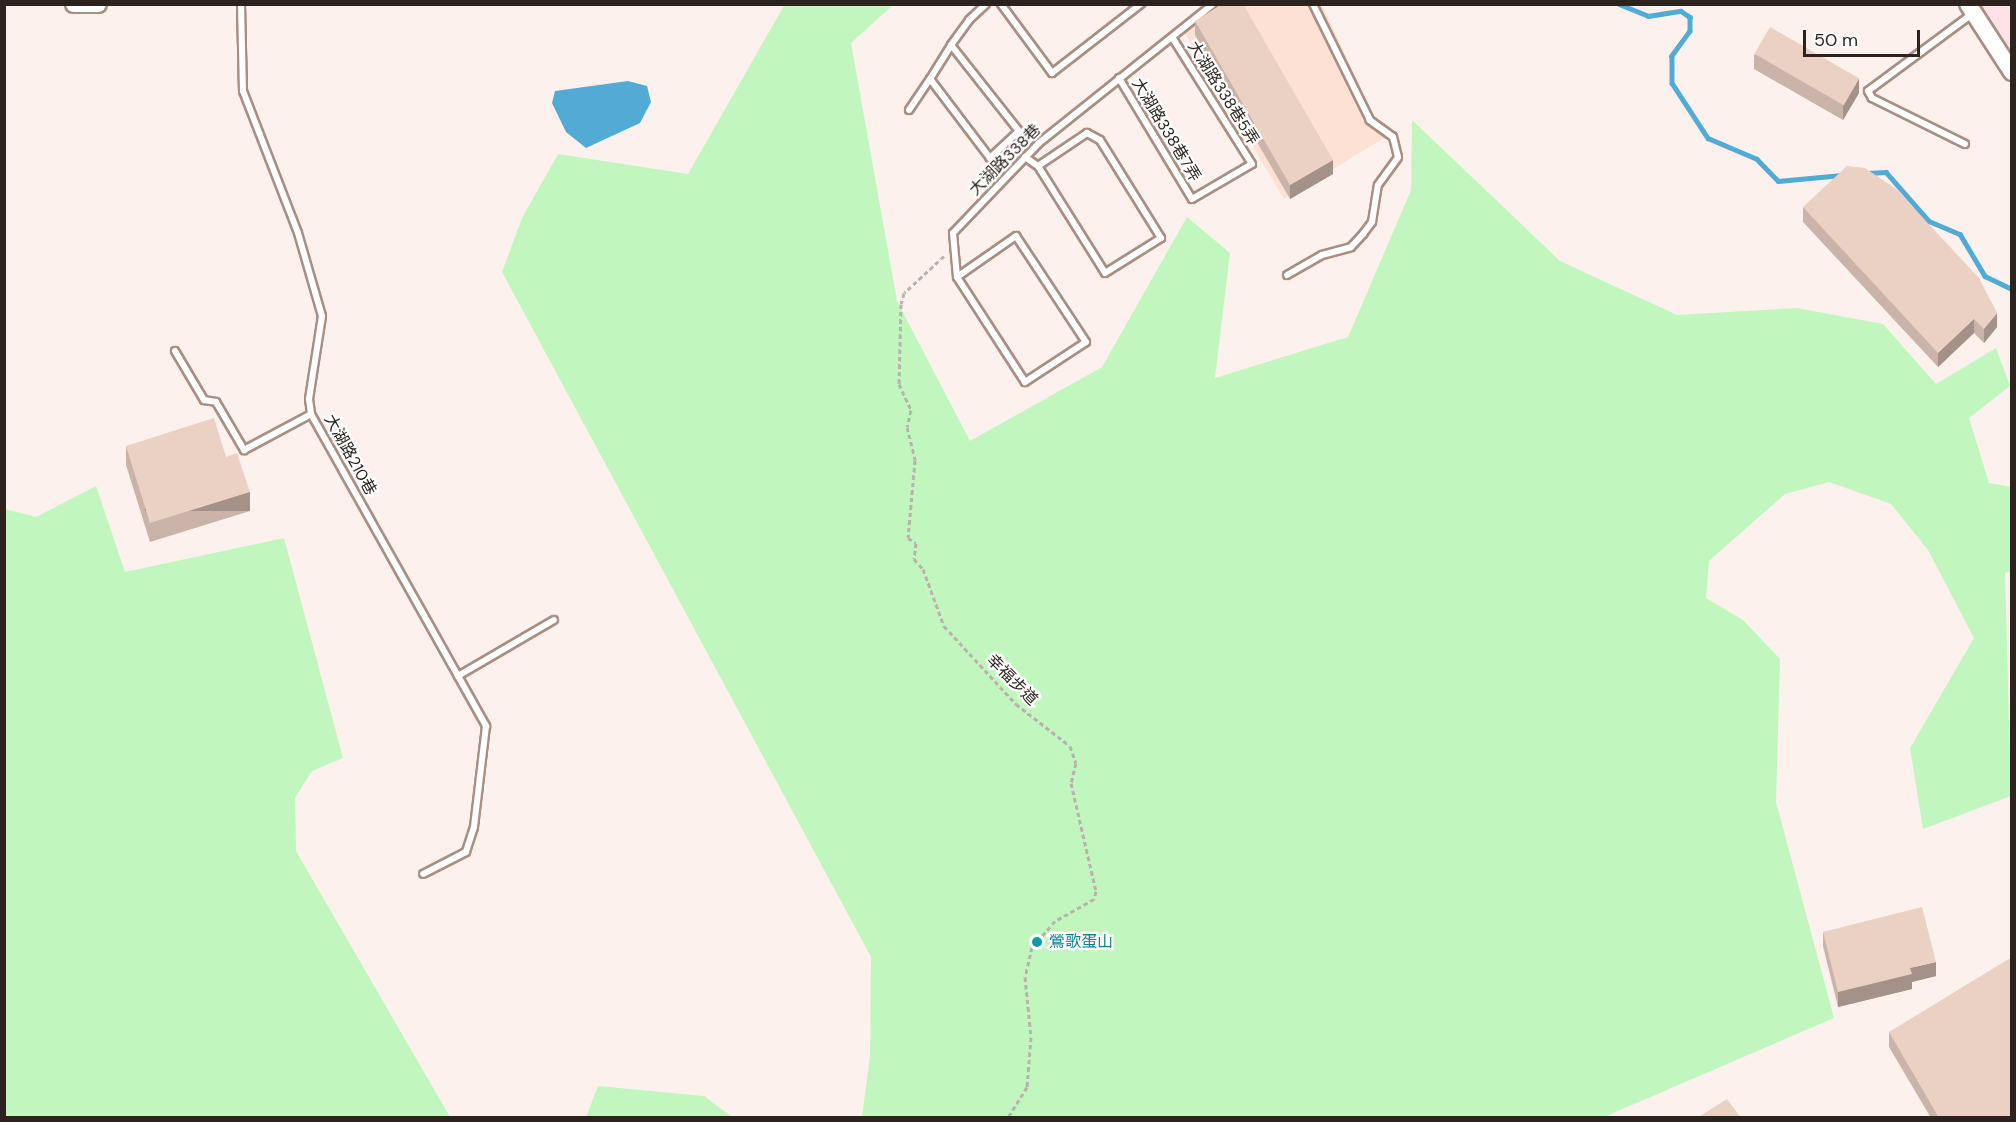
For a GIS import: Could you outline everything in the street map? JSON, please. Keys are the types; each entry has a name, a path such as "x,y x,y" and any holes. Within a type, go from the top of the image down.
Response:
{"street":[{"path":"75,4 98,4"},
{"path":"1970,9 2012,72"}],"lane":[{"name":"大湖路210巷","path":"241,4 243,91 298,233 322,316 309,399 311,414 486,726 474,827 466,852 423,874"},
{"path":"909,110 951,45 986,4"},
{"path":"1001,4 1052,73 1141,4"},
{"name":"大湖路338巷","path":"957,277 1016,236 1086,342 1025,382 957,277 953,233 1025,157 1119,78 1213,4"},
{"path":"1287,275 1322,255 1351,247 1372,222 1378,185 1398,157 1393,137 1370,120 1313,4"},
{"path":"1965,144 1872,98 1868,91 1970,9"},
{"name":"大湖路338巷5弄","path":"1172,37 1252,164"},
{"path":"930,79 990,158 1019,130 951,45"},
{"name":"大湖路338巷7弄","path":"1119,78 1192,199 1252,164"},
{"path":"1025,157 1038,166 1105,273 1161,238 1100,140 1087,133 1038,166"},
{"path":"175,351 204,400 216,402 244,450 311,414"},
{"path":"458,675 554,620"}],"path":[{"name":"幸福步道","path":"953,248 904,293 902,304 899,384 911,410 907,427 915,460 908,538 916,543 914,560 923,569 944,626 1016,704 1070,746 1076,763 1071,783 1096,891 1094,899 1055,921 1032,947 1025,976 1031,1037 1028,1087 1008,1118"}],"shaded area":[{"path":"1205,5 1322,5 1384,138 1284,199 1180,25"},
{"path":"1977,5 2011,5 2011,56"}],"green space":[{"path":"785,4 893,5 851,43 897,301 970,441 1102,367 1187,217 1230,253 1215,378 1348,337 1411,190 1412,120 1560,261 1677,315 1797,308 1883,324 1936,384 1996,348 2010,386 1969,418 1989,483 2011,487 2011,571 2005,573 2011,796 1923,829 1910,748 1974,638 1928,550 1891,504 1829,482 1785,494 1709,561 1706,598 1743,620 1780,659 1776,802 1834,1018 1604,1117 862,1117 870,1056 871,957 502,272 522,218 558,154 688,174"},
{"path":"96,486 125,572 284,538 343,758 312,771 295,798 296,851 450,1117 5,1117 5,509 36,517"},
{"path":"598,1086 704,1096 732,1117 586,1117"}],"water":[{"path":"628,81 647,86 651,102 640,123 586,148 566,132 552,103 555,91"}],"building":[{"path":"1222,4 1243,4 1333,160 1290,185 1195,21"},
{"path":"1770,27 1859,78 1844,105 1754,54"},
{"path":"1847,166 1865,168 1896,189 1979,278 1997,313 1984,329 1974,319 1938,353 1803,207"},
{"path":"214,418 226,457 237,453 250,492 150,523 126,446"},
{"path":"1922,907 1936,962 1910,968 1912,974 1838,992 1823,932"},
{"path":"2012,957 2012,1118 1939,1118 1889,1032"},
{"path":"1727,1099 1741,1118 1697,1118"}],"waterway":[{"path":"1619,4 1648,16 1681,11 1690,17 1690,31 1672,56 1672,83 1708,138 1757,159 1778,181 1842,175"},
{"path":"1868,173 1886,172 1929,221 1960,234 1985,276 2012,289"}],"place":[{"name":"鶯歌蛋山","path":"1037,942"}]}
